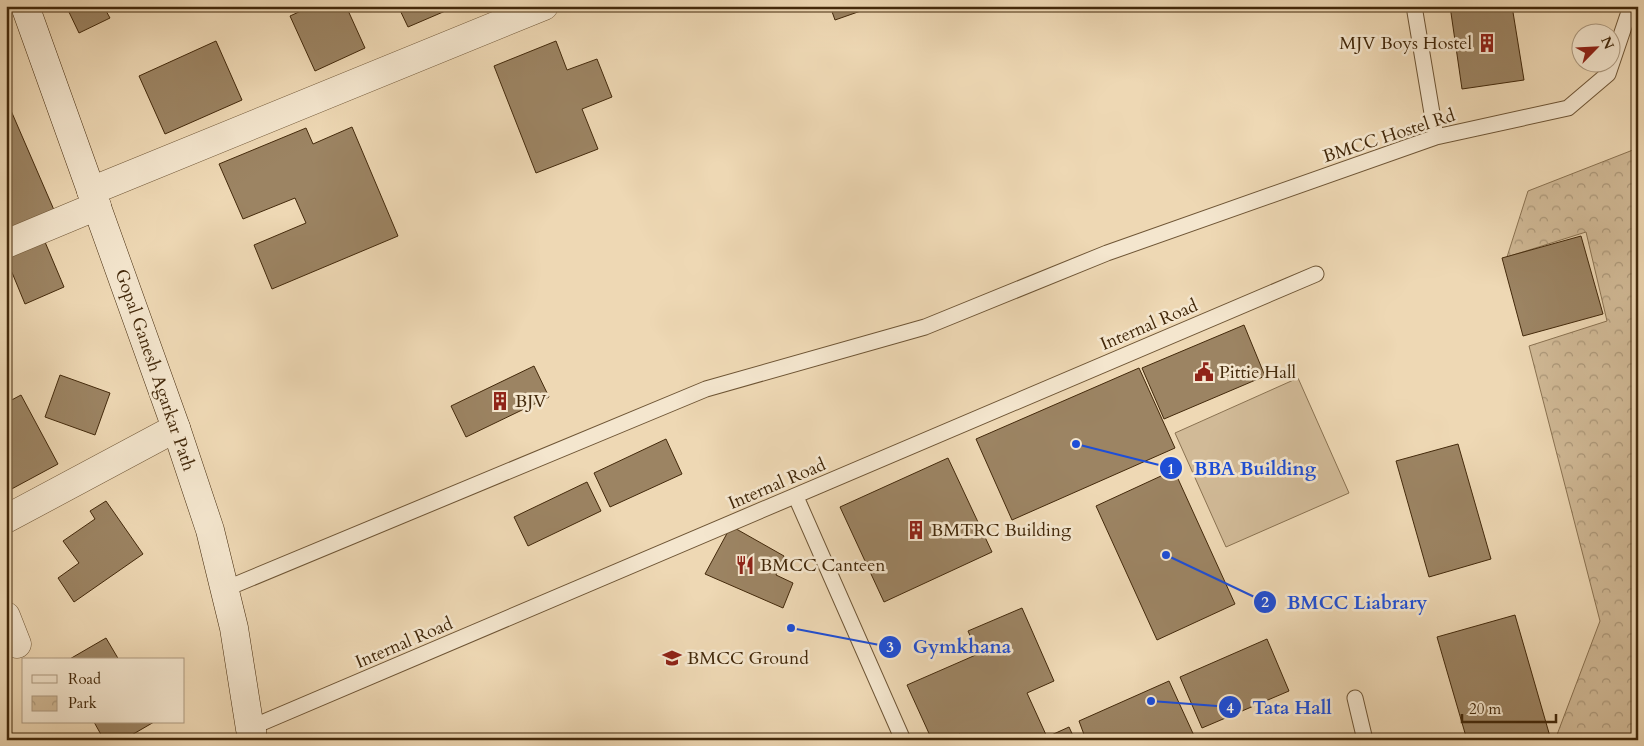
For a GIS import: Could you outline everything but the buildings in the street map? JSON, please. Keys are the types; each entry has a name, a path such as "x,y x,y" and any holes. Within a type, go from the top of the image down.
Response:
{"street":[{"name":"Gopal Ganesh Agarkar Path","path":"25,6 176,428 210,530 234,628 252,734"},
{"path":"6,244 94,198 544,6"},
{"path":"6,519 176,428"},
{"path":"6,616 18,644"}],"lane":[{"path":"1414,6 1436,137"},
{"name":"BMCC Hostel Rd","path":"225,590 706,389 925,327 1107,253 1436,137 1568,108 1608,74 1631,6"},
{"name":"Internal Road","path":"252,734 796,497 1316,274"},
{"path":"796,497 903,740"},
{"path":"1355,698 1365,740"}],"green space":[{"path":"1638,148 1638,740 1555,740 1600,621 1529,346 1607,321 1586,232 1507,257 1528,191"},
{"path":"1298,378 1349,493 1226,547 1175,433"}],"place":[{"name":"MJV Boys Hostel","path":"1487,43"},
{"name":"Pittie Hall","path":"1204,372"},
{"name":"BJV","path":"500,401"},
{"name":"BBA Building","path":"1076,444"},
{"name":"BMTRC Building","path":"916,530"},
{"name":"BMCC Liabrary","path":"1166,555"},
{"name":"BMCC Canteen","path":"745,565"},
{"name":"Gymkhana","path":"791,628"},
{"name":"BMCC Ground","path":"672,658"},
{"name":"Tata Hall","path":"1151,701"}]}
